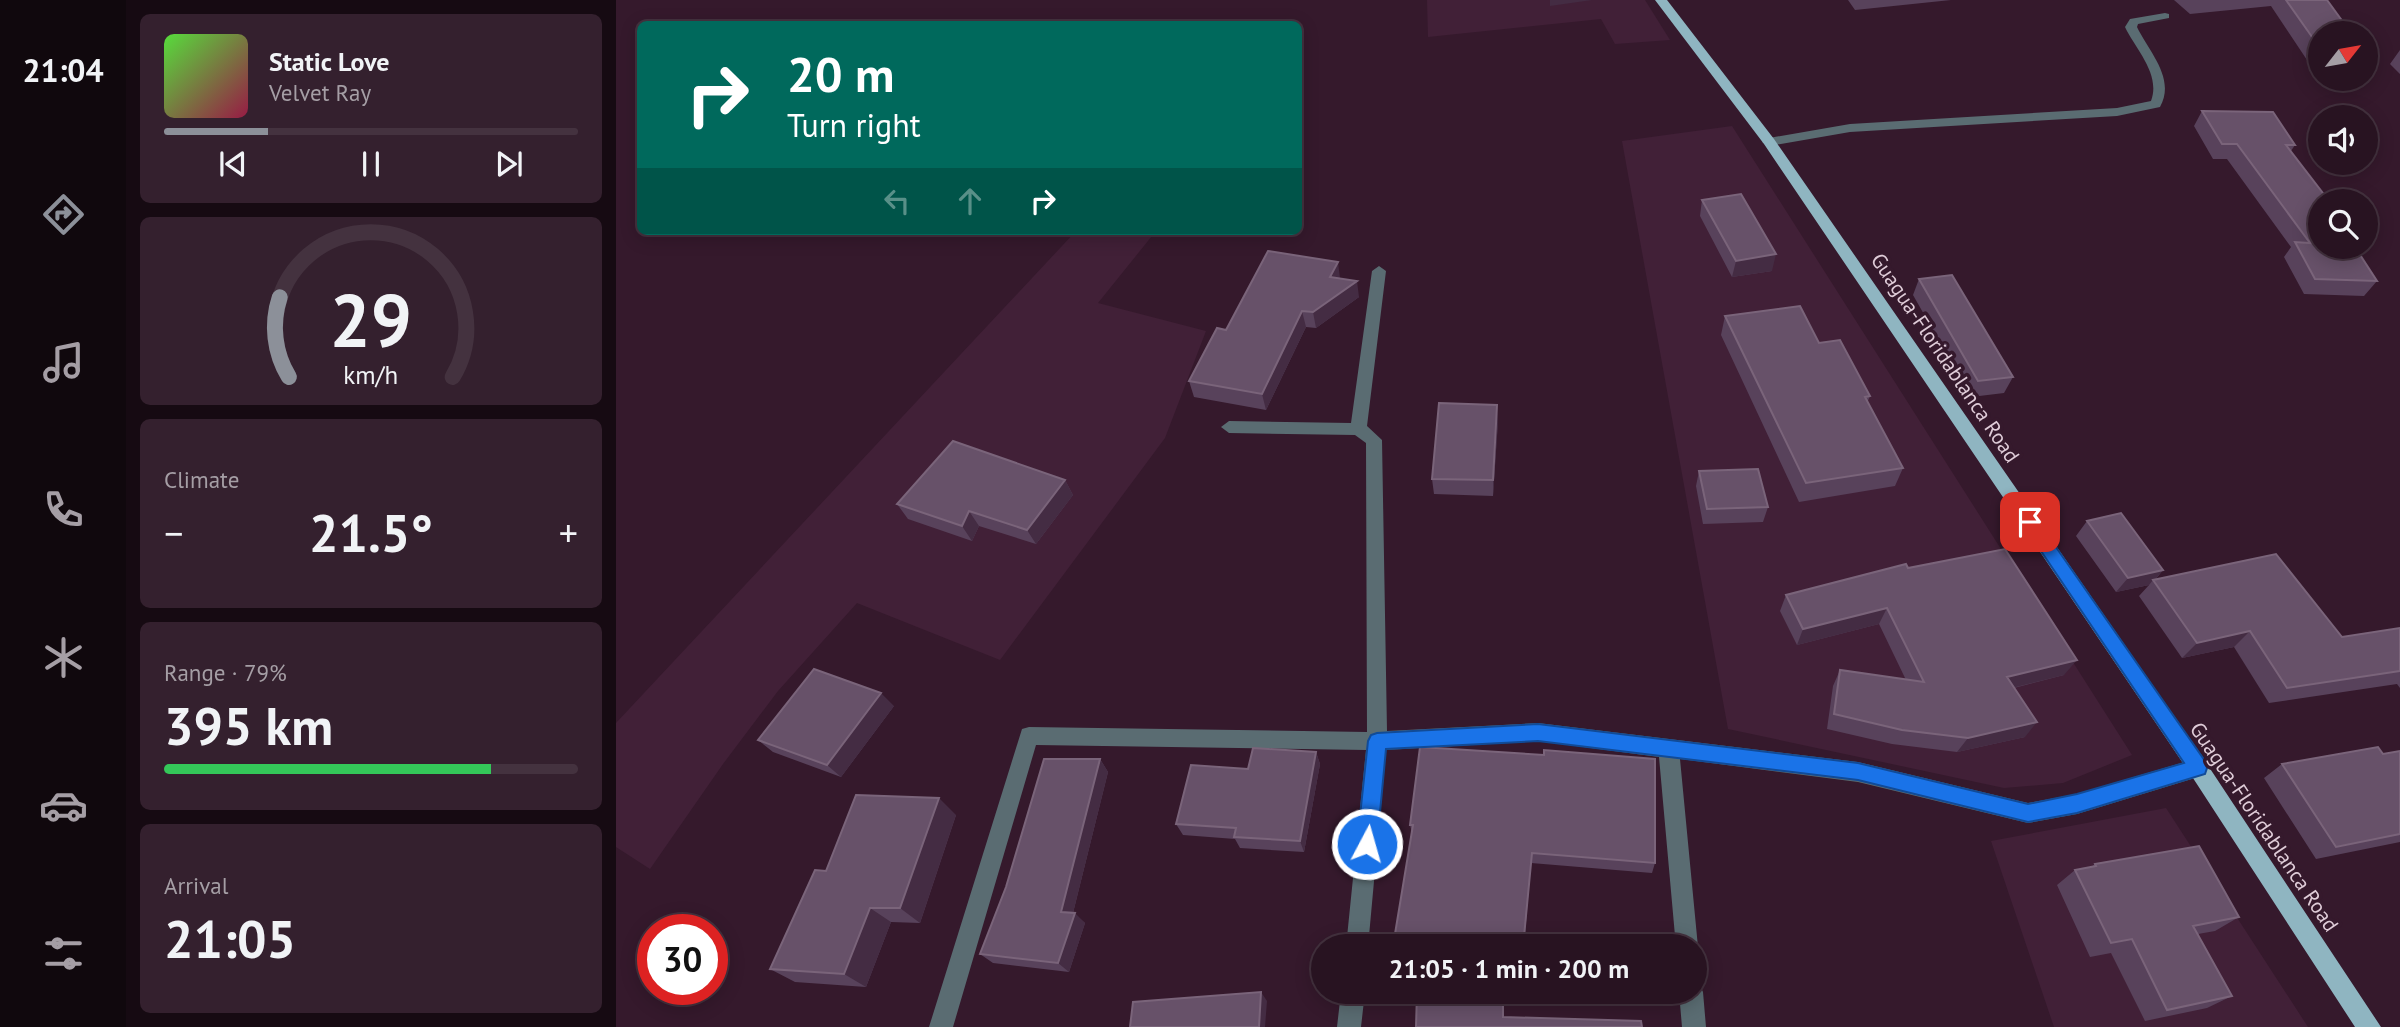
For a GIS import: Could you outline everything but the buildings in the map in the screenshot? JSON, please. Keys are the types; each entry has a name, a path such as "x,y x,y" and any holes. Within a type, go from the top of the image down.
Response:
{"main road":[{"name":"Guagua-Floridablanca Road","path":"1661,0 1769,142 2198,768 2369,1027"}],"street":[{"path":"1769,142 1850,128 2117,112 2156,104 2161,96 2160,85 2131,27 2134,20 2165,16"},
{"path":"1358,429 1379,271"},
{"path":"1229,427 1358,429 1374,440 1377,741 1358,934"},
{"path":"941,1027 1028,736 1377,741 1538,732 1858,772 2028,813 2077,804 2198,768"},
{"path":"1669,750 1686,934"},
{"path":"1349,1027 1352,1004"},
{"path":"1692,1004 1694,1027"}],"shaded area":[{"path":"1427,0 1645,0 1670,40 1615,44 1601,19 1428,37"},
{"path":"1732,126 2132,755 2063,783 2004,788 1728,729 1622,141"},
{"path":"1072,235 1153,235 1098,303 1206,331 1165,438 1000,660 857,603 778,691 650,869 616,847 616,723"},
{"path":"2166,808 2308,1027 2054,1027 1991,841"}],"route":[{"path":"1367,844 1377,741 1538,732 1858,772 2028,813 2077,804 2198,768 2030,522"}]}
